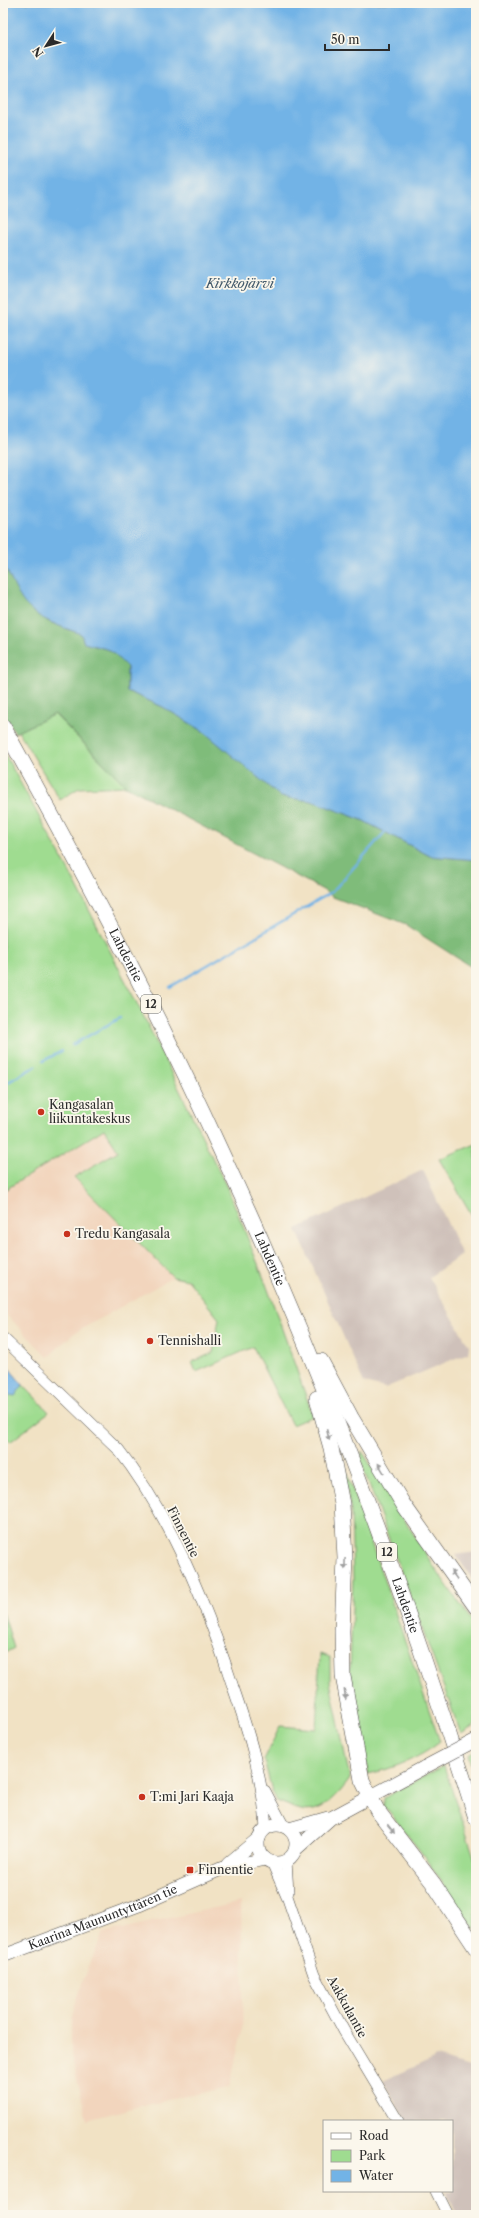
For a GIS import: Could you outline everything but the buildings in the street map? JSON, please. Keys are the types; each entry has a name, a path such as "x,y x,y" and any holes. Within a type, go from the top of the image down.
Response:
{"highway":[{"name":"Lahdentie","path":"3,726 142,986 220,1148 283,1291 362,1485 399,1585 437,1695 476,1818"},
{"path":"283,1291 351,1417 381,1468 403,1504 476,1607"},
{"path":"283,1291 324,1421 337,1475 345,1544 342,1631 343,1676 362,1780 377,1810 433,1883 476,1948"}],"main road":[{"path":"331,1818 286,1827 271,1825 262,1833 259,1849 268,1860 286,1861 296,1849 331,1818 476,1740"},
{"path":"286,1827 296,1838 296,1849"},
{"name":"Kaarina Maununtyttären tie","path":"223,1868 262,1833"},
{"name":"Kaarina Maununtyttären tie","path":"3,1956 139,1905 223,1868 268,1860"}],"street":[{"name":"Finnentie","path":"3,1338 118,1449 131,1465 161,1515 203,1599 252,1742 262,1785 262,1833"},
{"name":"Finnentie","path":"262,1785 286,1827"},
{"name":"Aakkulantie","path":"268,1860 288,1899 314,1975 344,2031 397,2120"},
{"name":"Aakkulantie","path":"286,1861 288,1899"},
{"path":"436,2192 448,2215"}],"shaded area":[{"name":"Tredu Kangasala","path":"104,1129 118,1151 75,1177 173,1277 73,1334 48,1357 3,1311 3,1191"},
{"path":"423,1170 462,1255 429,1277 469,1346 468,1353 385,1388 364,1383 296,1229"},
{"path":"476,1552 476,1585 456,1555"},
{"path":"241,1902 243,1994 242,2032 229,2088 151,2103 87,2120 71,2055 71,2019 83,1981 103,1933"},
{"path":"436,2057 476,2069 476,2215 457,2215 446,2192 453,2192 453,2120 406,2120 383,2081"}],"green space":[{"path":"3,563 25,604 49,622 81,634 84,643 110,650 127,667 127,691 163,707 203,731 281,796 312,801 362,820 430,856 476,860 476,970 406,925 333,897 323,890 126,786 55,714 15,733 3,712"},
{"path":"54,714 126,786 79,788 60,800 18,731"},
{"path":"3,751 70,873 146,1021 230,1194 266,1284 313,1416 292,1425 253,1347 196,1372 192,1362 213,1353 219,1319 188,1280 173,1277 74,1177 118,1151 104,1129 3,1191"},
{"path":"476,1144 476,1222 439,1159"},
{"path":"3,1364 49,1412 10,1442 3,1433"},
{"path":"339,1450 440,1742 424,1753 406,1762 368,1774 350,1675 353,1578 351,1511"},
{"path":"362,1451 432,1564 476,1627 476,1725 461,1734 360,1460"},
{"path":"3,1612 14,1648 3,1654"},
{"path":"320,1654 330,1657 330,1682 350,1779 341,1791 329,1802 309,1811 301,1810 277,1801 272,1791 264,1760 280,1726 316,1729"},
{"path":"476,1751 476,1780 468,1755"},
{"path":"444,1766 476,1863 476,1931 421,1852 384,1806 384,1798"}],"water":[{"name":"Kirkkojärvi","path":"3,3 476,3 476,860 430,856 362,820 312,801 281,797 203,731 163,707 127,691 127,667 110,650 84,643 81,634 44,619 31,610 19,595 3,563"},
{"path":"3,1361 23,1385 15,1396 3,1394"}],"waterway":[{"path":"170,987 332,892 385,832"},
{"path":"72,1045 120,1018"},
{"path":"43,1061 62,1051"},
{"path":"3,1085 36,1066"}],"place":[{"name":"Kangasalan liikuntakeskus","path":"41,1112"},
{"name":"Tredu Kangasala","path":"67,1234"},
{"name":"Tennishalli","path":"150,1341"},
{"name":"T:mi Jari Kaaja","path":"142,1797"},
{"name":"Finnentie","path":"190,1870"}]}
